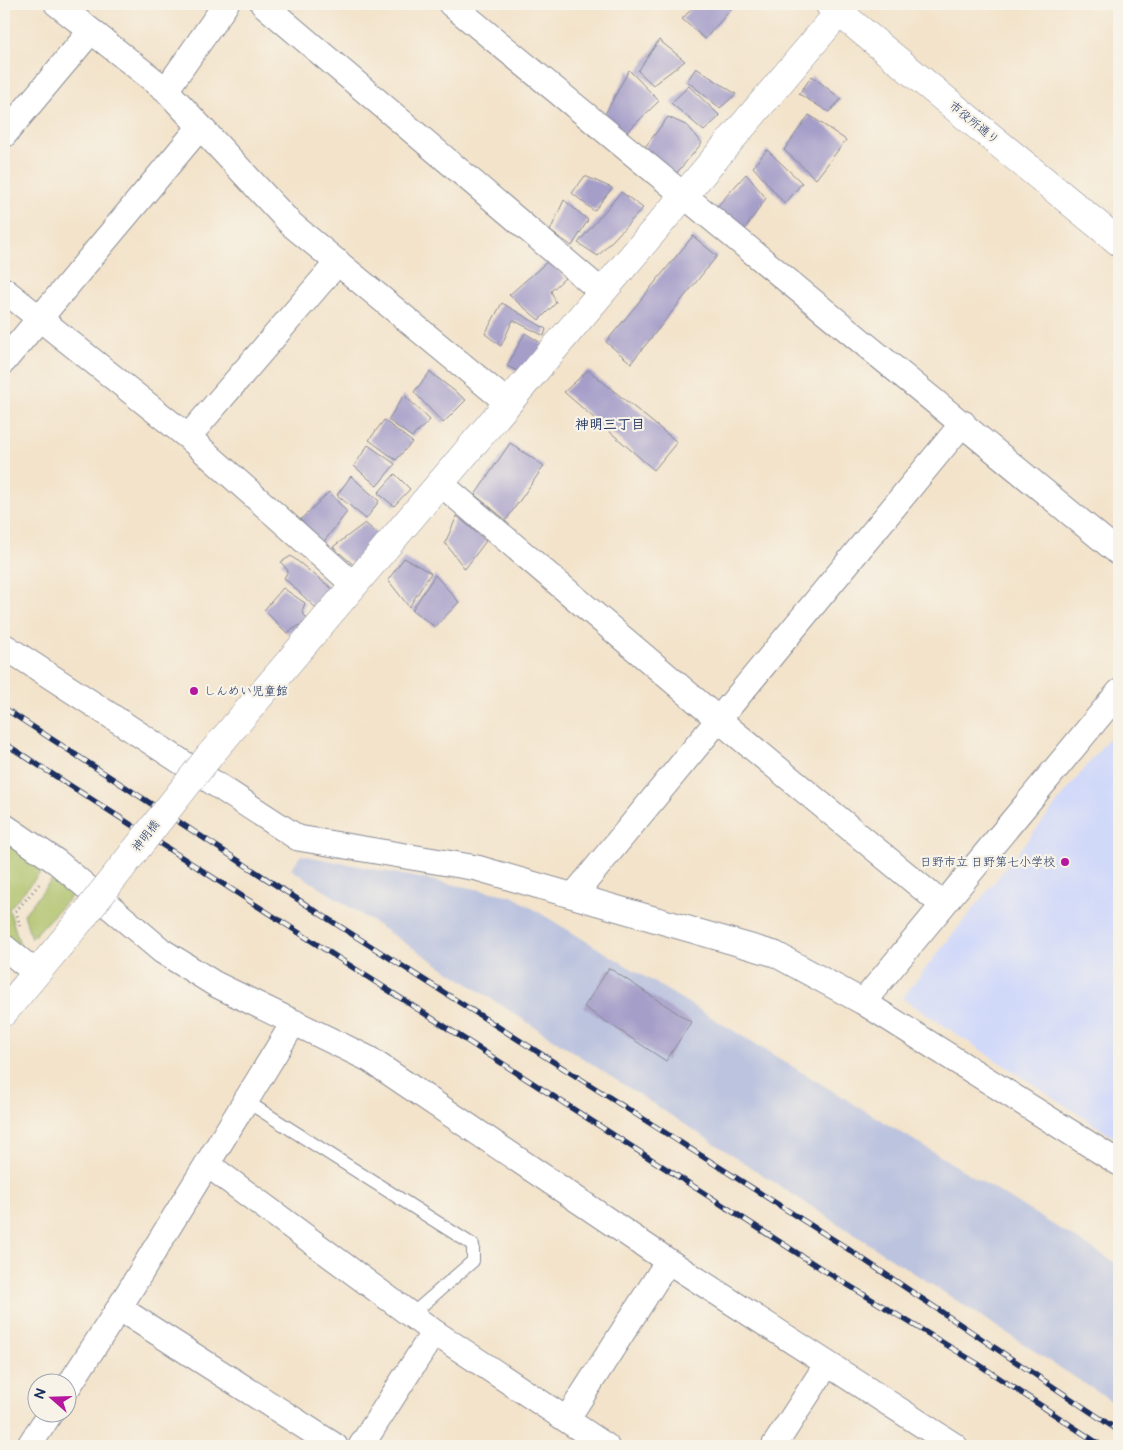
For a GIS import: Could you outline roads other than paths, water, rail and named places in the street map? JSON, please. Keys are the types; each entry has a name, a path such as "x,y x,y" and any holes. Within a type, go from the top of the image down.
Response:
{"street":[{"path":"57,4 166,90 291,224 508,403"},
{"path":"166,90 226,4"},
{"path":"263,4 602,292"},
{"path":"451,4 963,423 1119,554"},
{"name":"神明橋","path":"4,1012 83,917 210,755 684,196 838,7"},
{"name":"市役所通り","path":"838,7 1119,242"},
{"path":"4,135 91,31"},
{"path":"4,361 200,127"},
{"path":"188,437 338,262"},
{"path":"4,290 188,437 354,585"},
{"path":"574,895 963,423"},
{"path":"440,483 719,720 943,904"},
{"path":"4,646 298,838 450,862 574,895 768,952 863,1002 1119,1163"},
{"path":"863,1002 1119,692"},
{"path":"4,826 57,862 162,951 215,984 369,1059 668,1261 955,1446"},
{"path":"4,947 36,973"},
{"path":"78,1372 294,1022"},
{"path":"207,1164 434,1332 606,1446"},
{"path":"567,1419 668,1261"},
{"path":"119,1308 335,1446"},
{"path":"362,1446 434,1332"},
{"path":"774,1446 827,1364"},
{"path":"29,1446 45,1422"}],"lane":[{"path":"246,1101 473,1246 473,1261 410,1315"}],"railway":[{"path":"4,708 325,917 842,1245 1119,1431"},
{"path":"4,743 825,1271 978,1364 1102,1446"}],"place":[{"name":"しんめい児童館","path":"194,691"},
{"name":"日野市立 日野第七小学校","path":"1065,862"}],"district":[{"name":"神明三丁目","path":"610,424"}]}
